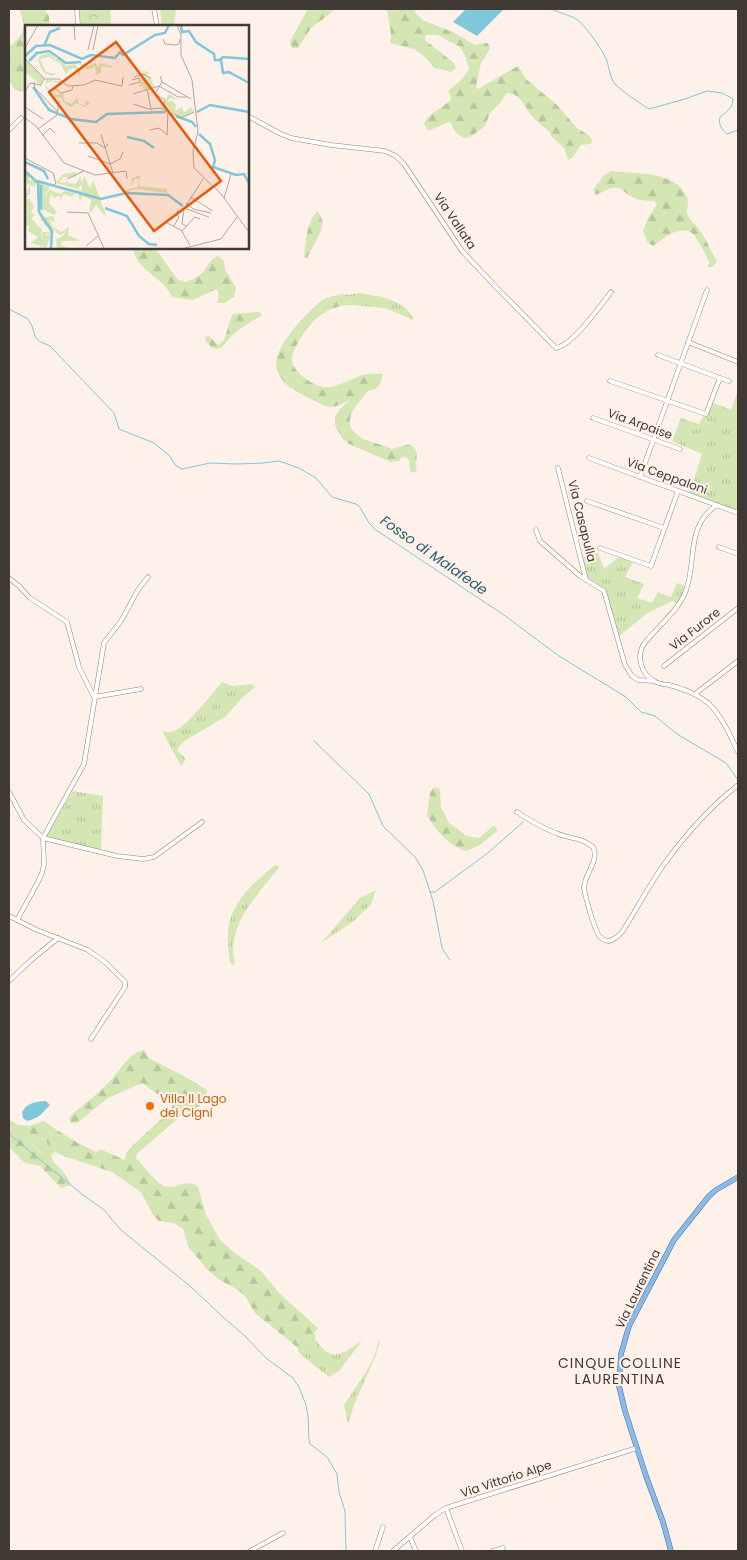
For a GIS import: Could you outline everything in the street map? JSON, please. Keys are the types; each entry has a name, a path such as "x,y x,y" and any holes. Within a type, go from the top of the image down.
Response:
{"main road":[{"name":"Via Laurentina","path":"671,1551 625,1411 620,1386 621,1354 629,1326 666,1253 687,1223 712,1193 738,1178"}],"street":[{"path":"77,9 78,25"},
{"path":"154,9 157,25"},
{"name":"Via Vallata","path":"249,117 294,139 331,146 373,149 396,156 415,180 462,251 556,348 561,347 579,332 611,292"},
{"path":"9,130 21,118"},
{"path":"640,477 707,290"},
{"path":"688,342 738,362"},
{"path":"658,355 729,381"},
{"path":"610,381 706,414 720,378"},
{"name":"Via Arpaise","path":"593,418 680,449"},
{"name":"Via Ceppaloni","path":"589,458 738,513"},
{"name":"Via Casapulla","path":"558,468 586,580"},
{"path":"600,548 651,566 678,491"},
{"path":"587,500 664,528"},
{"path":"654,682 642,667 640,650 647,639 684,596 688,585 695,534 705,516 717,505"},
{"name":"Via Casapulla","path":"536,530 540,541 586,580 601,588 605,593 624,663 633,678 639,681 654,682 684,689 695,694"},
{"path":"719,547 738,554"},
{"path":"17,920 42,873 44,864 43,838 84,764 104,643 121,621 138,590 148,577"},
{"path":"9,578 30,598 67,622 79,667 94,697"},
{"name":"Via Furore","path":"664,666 738,608"},
{"path":"738,661 695,694 708,702 717,714 738,752"},
{"path":"94,697 141,688"},
{"path":"517,812 538,826 557,834 574,838 593,848 595,856 585,884 585,891 597,933 604,940 610,941 622,932 664,864 679,845 707,812 738,785"},
{"path":"9,792 24,820 43,838 117,856 148,859 158,855 202,822"},
{"path":"9,916 37,930 82,946 105,962 126,983 91,1039"},
{"path":"9,981 58,938"},
{"name":"Via Vittorio Alpe","path":"393,1551 446,1508 637,1448"},
{"path":"446,1508 462,1551"},
{"path":"375,1551 383,1528"},
{"path":"250,1551 283,1533"},
{"path":"410,1537 416,1551"},
{"path":"493,1551 503,1548"}],"green space":[{"path":"19,9 44,9 49,16 49,25 25,25 25,92 15,90 9,80 9,47 18,39 23,30"},
{"path":"79,9 110,9 111,25 81,25"},
{"path":"160,9 176,9 174,25 162,25"},
{"path":"308,9 334,9 311,28 298,48 292,48 290,41"},
{"path":"387,9 413,9 422,20 453,32 475,45 488,43 490,49 481,63 476,87 478,89 518,66 526,79 557,105 577,128 588,135 593,141 590,144 581,145 572,158 568,160 564,148 534,118 522,101 516,95 507,93 490,113 485,126 472,136 465,138 459,135 449,122 428,131 424,124 428,117 450,101 451,96 448,91 462,79 469,69 465,55 460,47 438,35 426,35 425,40 454,63 456,68 451,72 435,68 424,56 414,49 390,43 391,34"},
{"path":"611,171 643,173 674,182 682,189 687,198 688,216 704,236 717,262 712,267 708,267 709,262 699,243 693,234 688,231 683,230 672,233 653,246 648,243 643,231 648,218 657,204 654,201 635,198 620,188 611,188 596,195 593,190 604,175"},
{"path":"318,211 323,222 321,231 307,258 304,257 307,233 311,220"},
{"path":"133,249 156,249 178,280 186,282 201,274 211,261 219,256 224,261 225,269 236,288 234,297 224,303 217,303 219,294 217,289 193,300 172,297 163,284 139,263"},
{"path":"358,293 382,297 398,303 405,307 414,320 385,308 351,305 349,295"},
{"path":"341,294 349,295 351,305 329,310 313,322 302,335 294,349 292,356 293,365 307,379 319,386 325,387 331,387 362,375 383,374 379,386 368,391 356,406 350,417 350,423 356,434 365,440 392,449 410,444 414,447 417,453 417,471 413,473 410,471 409,460 406,457 401,458 399,461 391,462 349,444 342,438 335,425 335,417 340,409 351,399 336,406 327,406 286,384 278,372 277,356 293,330 322,300"},
{"path":"260,312 262,315 238,331 221,348 218,349 210,346 205,340 205,337 209,336 218,345 221,343 233,314"},
{"path":"738,390 738,513 689,495 702,454 672,441 681,418 699,424 711,402 731,410"},
{"path":"598,553 604,569 621,555 634,560 625,577 644,584 637,598 652,603 658,592 671,597 677,583 687,587 678,604 672,601 646,614 617,638 604,591 586,580 581,558"},
{"path":"222,682 232,686 252,684 255,687 225,717 184,741 177,750 186,759 181,766 162,731 172,732 186,723"},
{"path":"434,787 440,789 441,807 449,823 467,836 479,838 493,826 496,827 497,831 480,845 466,851 453,845 439,833 427,816 430,793"},
{"path":"73,791 103,796 101,852 46,836"},
{"path":"275,865 279,866 278,869 245,912 239,924 233,950 234,965 230,963 228,938 228,929 232,915 247,891"},
{"path":"376,890 371,904 354,921 321,943 360,898"},
{"path":"144,1050 149,1058 207,1090 207,1102 184,1113 137,1154 136,1158 153,1178 164,1186 190,1183 198,1187 206,1215 220,1240 236,1254 261,1271 280,1294 318,1328 307,1337 307,1349 299,1353 297,1347 255,1313 245,1296 218,1279 207,1269 189,1248 183,1229 173,1223 159,1221 153,1215 141,1192 112,1172 73,1159 49,1144 45,1139 27,1133 25,1136 30,1142 67,1177 71,1185 61,1188 40,1166 25,1163 9,1147 9,1120 19,1125 29,1126 44,1121 69,1138 96,1152 100,1149 125,1160 126,1153 131,1147 171,1110 173,1104 142,1083 108,1098 77,1123 71,1123 69,1117 105,1086 129,1058"},
{"path":"27,1133 45,1139 49,1144 73,1159 55,1152 51,1155 54,1163 30,1142 25,1136"},
{"path":"314,1333 315,1339 321,1347 332,1354 342,1353 362,1341 339,1371 329,1377 299,1353 307,1349 307,1337"},
{"path":"379,1340 376,1355 354,1405 348,1424 344,1405 373,1359"}],"water":[{"path":"466,9 504,9 477,36 453,22"},
{"path":"46,1101 50,1105 38,1117 27,1121 23,1118 22,1112 29,1104"}],"waterway":[{"path":"552,9 580,22 602,51 614,83 645,107 649,109 707,91 722,93 733,99 733,102 720,117 721,127 727,134 738,130"},
{"name":"Fosso di Malafede","path":"9,309 28,319 39,341 50,346 114,413 119,429 154,443 170,456 175,465 182,469 210,463 238,464 279,461 299,468 316,478 332,497 360,507 369,523 376,530 504,615 559,656 626,697 641,712 655,716 677,734 726,763 738,780"},
{"path":"314,741 369,794 383,826 415,857 423,870 433,901 442,948 450,960"},
{"path":"430,892 435,892 489,852 523,822"},
{"path":"9,1134 104,1210 121,1230 190,1286 245,1336 266,1358 293,1378 299,1387 306,1405 310,1444 327,1457 337,1474 339,1492 345,1511 346,1551"}],"place":[{"name":"Villa Il Lago dei Cigni","path":"150,1106"}],"district":[{"name":"CINQUE COLLINE LAURENTINA","path":"620,1372"}]}
